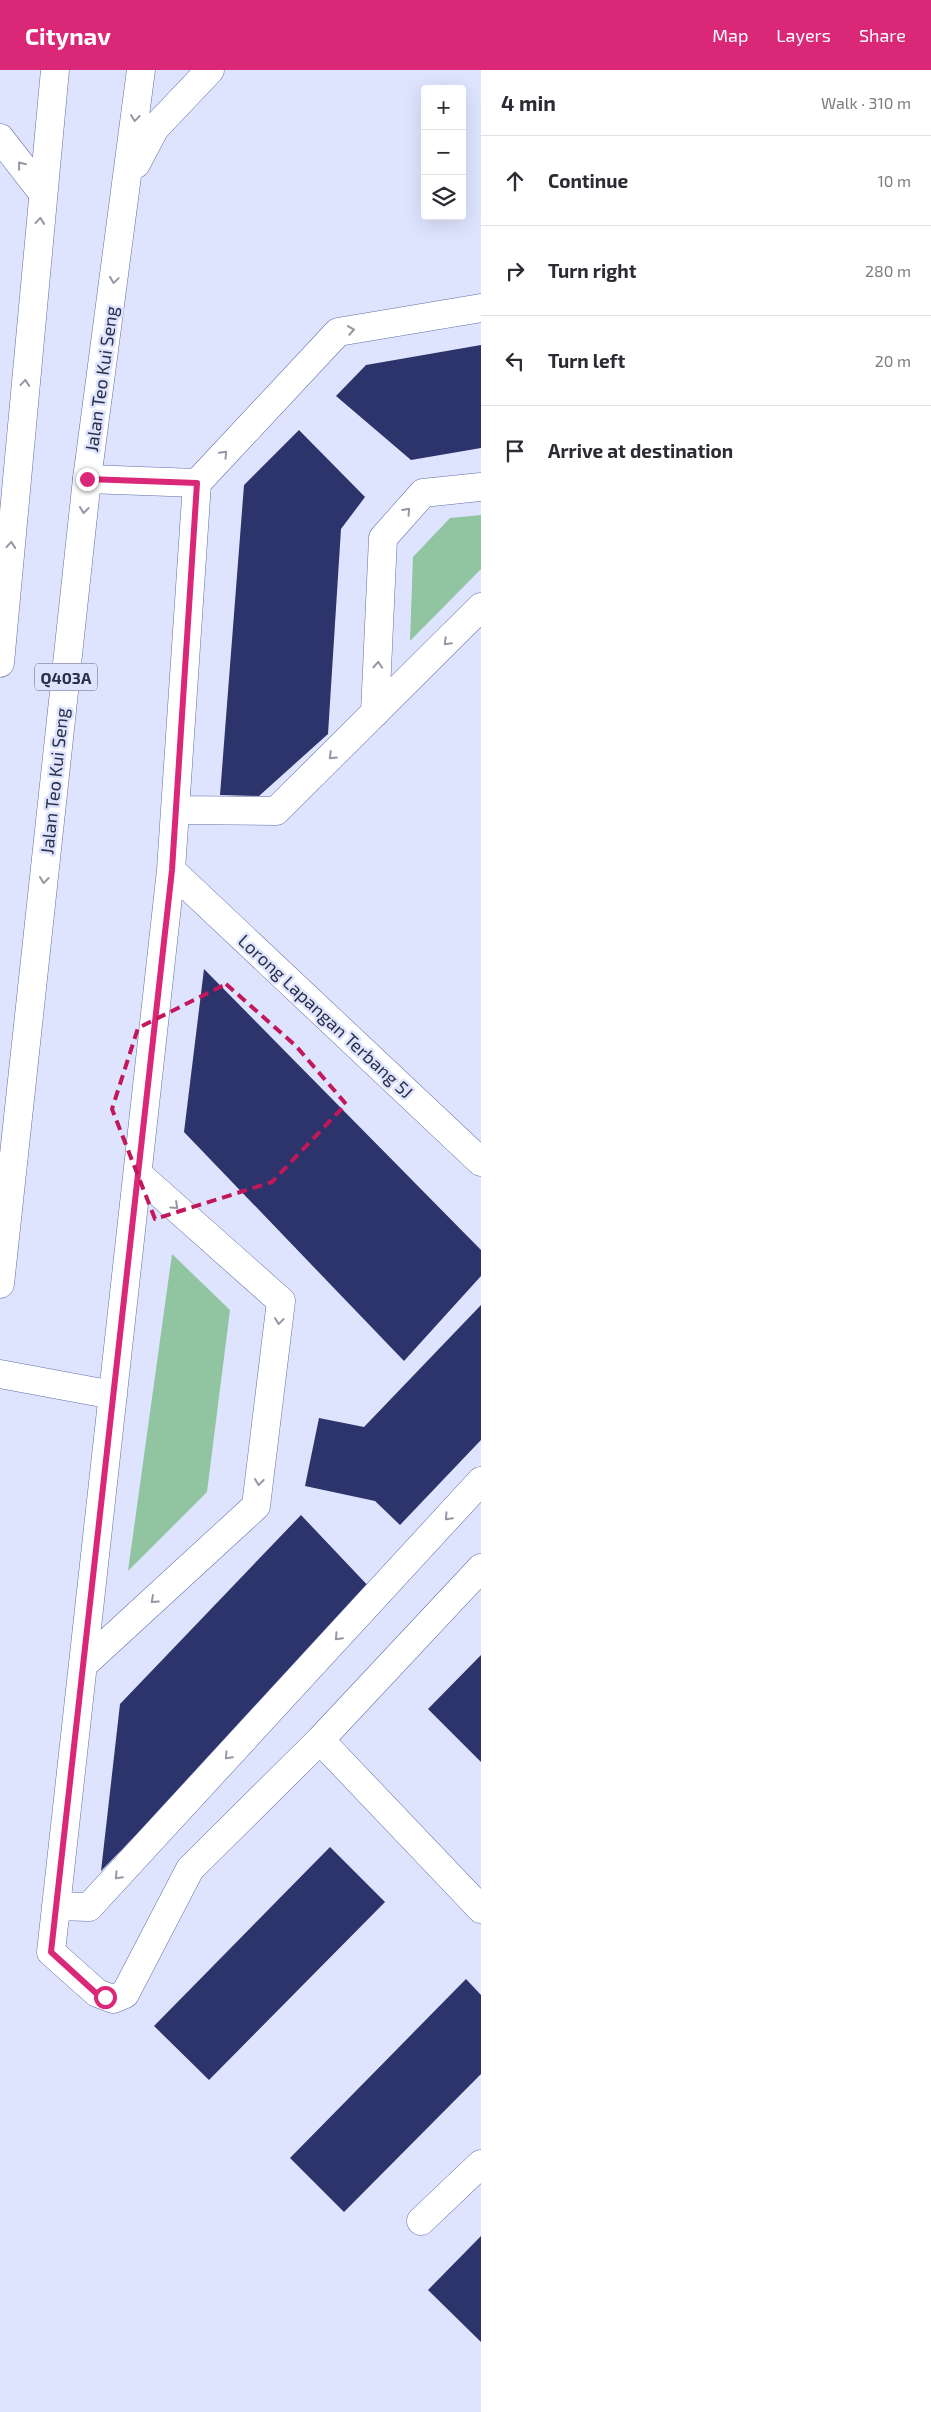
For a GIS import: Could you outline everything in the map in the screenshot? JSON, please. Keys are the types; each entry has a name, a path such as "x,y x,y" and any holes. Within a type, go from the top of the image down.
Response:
{"main road":[{"path":"0,663 42,192 55,70"},
{"name":"Jalan Teo Kui Seng","path":"0,1284 87,479 141,70"},
{"path":"128,178 155,128 210,70"},
{"path":"0,138 42,192"},
{"path":"481,308 338,332 197,483 172,870 51,1952 97,1994 113,1999 125,1994 190,1870 320,1740 481,1568"},
{"path":"87,479 197,483"},
{"path":"376,713 383,538 423,493 481,487"},
{"path":"175,810 276,811 481,607"},
{"name":"Lorong Lapangan Terbang 5J","path":"172,870 481,1162"},
{"path":"83,1665 256,1506 281,1301 138,1174"},
{"path":"0,1374 113,1396"},
{"path":"56,1906 89,1907 481,1482"},
{"path":"320,1740 481,1909"},
{"path":"421,2221 481,2164"}],"highlighted area":[{"path":"226,984 296,1046 346,1104 272,1182 155,1219 112,1109 138,1028"}],"green space":[{"path":"481,515 481,569 410,641 413,557 450,518"},
{"path":"172,1254 230,1310 207,1492 128,1571"}],"building":[{"path":"481,345 481,448 411,460 336,396 366,365"},
{"path":"299,430 365,497 341,529 328,734 259,796 220,795 244,485"},
{"path":"204,969 481,1250 481,1276 404,1361 184,1132"},
{"path":"481,1305 481,1440 400,1525 375,1501 305,1486 319,1418 364,1427"},
{"path":"301,1515 373,1591 101,1871 120,1704"},
{"path":"481,1655 481,1762 428,1709"},
{"path":"330,1847 385,1902 209,2080 154,2026"},
{"path":"466,1979 481,1995 481,2074 344,2212 290,2158"},
{"path":"481,2236 481,2342 428,2290"}],"route":[{"path":"87,479 197,483 172,870 51,1952 97,1994 105,1997"}]}
